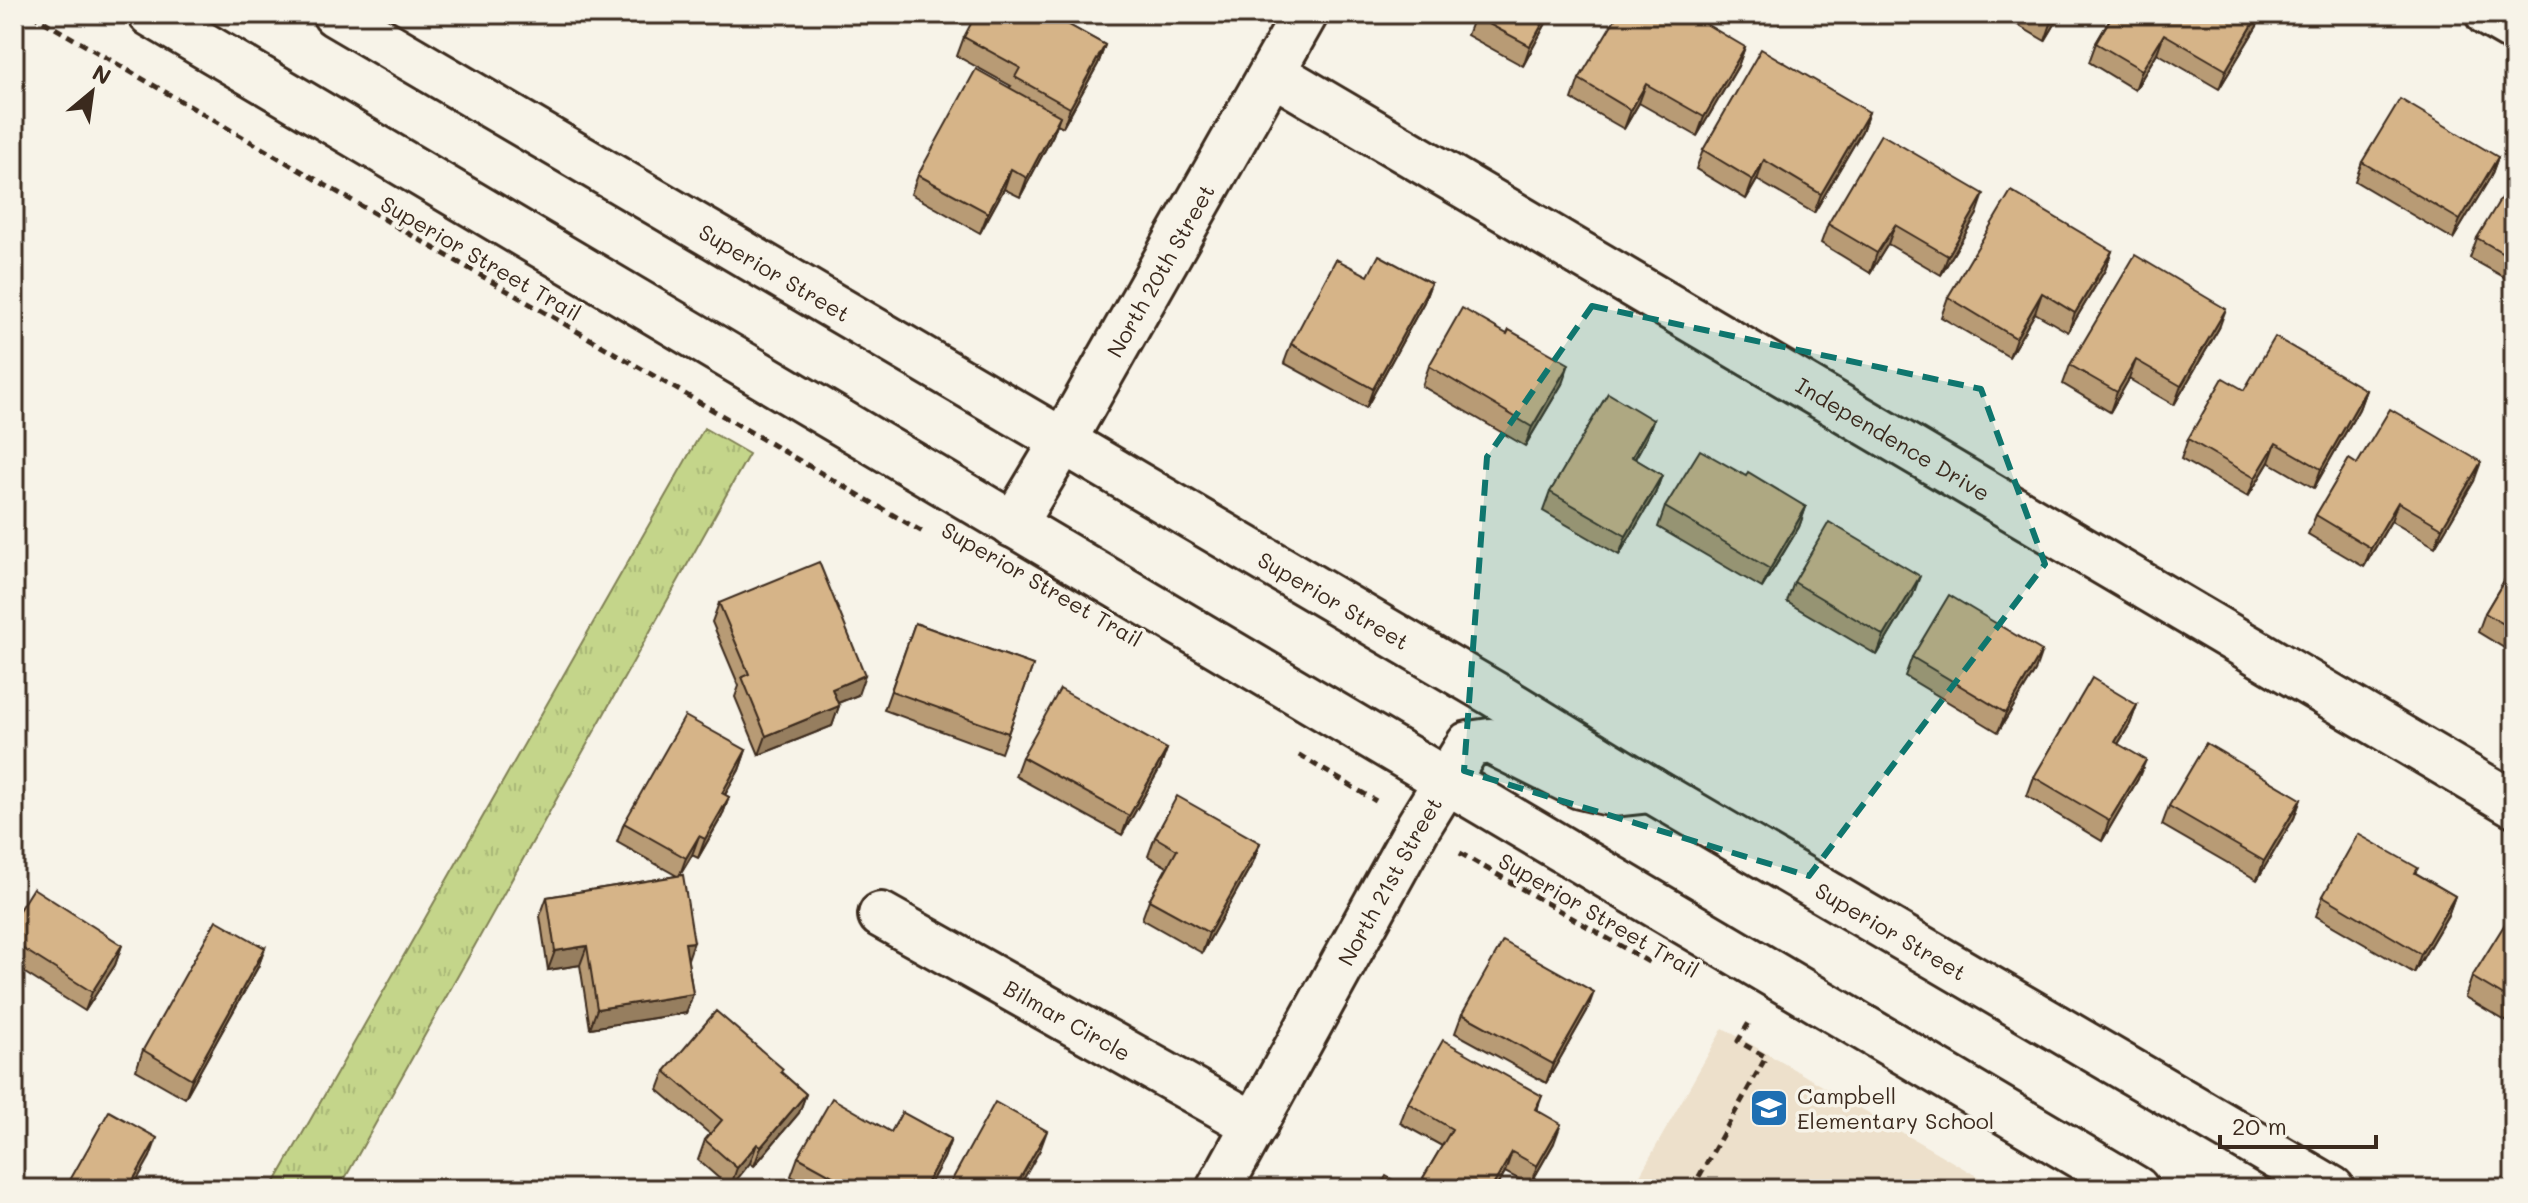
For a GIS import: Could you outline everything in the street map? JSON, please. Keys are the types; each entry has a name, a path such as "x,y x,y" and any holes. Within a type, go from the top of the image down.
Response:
{"main road":[{"path":"151,14 2136,1189"},
{"name":"Superior Street","path":"335,14 2332,1189"},
{"name":"North 20th Street","path":"1013,525 1305,14"},
{"path":"2488,14 2514,29"},
{"name":"Independence Drive","path":"1273,73 2514,804"},
{"name":"North 21st Street","path":"1219,1189 1418,827 1469,744 1490,741 1580,786 1614,794 1651,790"},
{"name":"Bilmar Circle","path":"881,915 1255,1125"}],"path":[{"name":"Superior Street Trail","path":"31,14 939,542"},
{"name":"Superior Street Trail","path":"1296,753 1656,967"},
{"path":"1692,1189 1766,1057 1738,1041 1750,1021 1760,1027"}],"highlighted area":[{"path":"1592,306 1981,389 2045,564 1809,876 1464,771 1487,457"}],"shaded area":[{"name":"Campbell Elementary School","path":"1723,1028 1999,1189 1632,1189"}],"green space":[{"path":"704,428 749,454 339,1189 271,1189"}],"building":[{"path":"976,14 1064,14 1060,20 1105,45 1070,108 1015,77 1020,68 964,37"},
{"path":"1475,14 1548,14 1530,46"},
{"path":"1618,14 1689,14 1745,47 1704,117 1646,84 1631,110 1579,79"},
{"path":"2040,14 2056,14 2052,21"},
{"path":"2113,14 2259,14 2226,70 2164,34 2142,70 2096,43"},
{"path":"1761,49 1869,112 1821,194 1764,160 1753,180 1703,150"},
{"path":"976,69 1060,116 1027,178 1011,169 988,213 918,175"},
{"path":"2400,99 2498,157 2460,220 2362,162"},
{"path":"1881,134 1984,194 1948,256 1895,225 1877,253 1828,224"},
{"path":"2011,191 2112,251 2075,313 2042,293 2016,338 1948,297"},
{"path":"2504,193 2514,199 2514,259 2477,238"},
{"path":"1379,255 1431,283 1373,389 1291,344 1336,259 1368,276"},
{"path":"2135,255 2226,309 2181,386 2136,360 2117,392 2070,365"},
{"path":"1462,308 1569,364 1532,427 1429,366"},
{"path":"2275,337 2366,390 2321,469 2276,443 2255,478 2188,439 2223,378 2244,390"},
{"path":"1608,393 1653,420 1632,457 1662,475 1626,536 1550,492"},
{"path":"2390,409 2481,462 2442,528 2398,502 2371,548 2316,515 2349,459 2357,464"},
{"path":"1700,450 1746,476 1748,472 1806,507 1770,569 1665,507"},
{"path":"1829,522 1920,576 1884,636 1794,582"},
{"path":"819,562 865,675 832,689 839,706 766,736 742,677 749,674 719,603"},
{"path":"2514,564 2514,630 2485,613"},
{"path":"1949,595 2042,651 2006,713 1912,657"},
{"path":"915,623 1033,665 1008,733 891,691"},
{"path":"2092,678 2137,705 2115,742 2146,760 2109,821 2034,777"},
{"path":"1060,689 1167,749 1129,816 1022,757"},
{"path":"685,716 746,750 722,793 729,797 705,839 699,836 686,858 624,823"},
{"path":"2206,743 2301,799 2264,861 2169,806"},
{"path":"1177,796 1260,843 1209,933 1149,900 1177,850 1155,837"},
{"path":"2358,834 2418,868 2415,873 2455,896 2421,954 2323,896"},
{"path":"683,875 694,942 685,943 693,994 597,1009 587,946 555,951 547,897"},
{"path":"33,888 122,945 92,992 14,943 14,918"},
{"path":"2508,919 2514,923 2514,1002 2472,977"},
{"path":"216,920 265,948 192,1079 143,1050"},
{"path":"1503,941 1594,992 1553,1064 1462,1014"},
{"path":"716,1011 783,1069 781,1072 806,1094 761,1147 757,1144 737,1168 705,1140 722,1120 665,1071"},
{"path":"1443,1040 1542,1096 1535,1109 1561,1124 1537,1166 1512,1152 1491,1189 1442,1189 1423,1178 1452,1129 1408,1103"},
{"path":"832,1098 891,1132 902,1112 951,1139 923,1189 856,1189 798,1157"},
{"path":"995,1102 1047,1131 1018,1182 1031,1189 947,1189"},
{"path":"109,1111 157,1138 128,1189 65,1189"},
{"path":"1386,1176 1409,1189 1379,1189"}],"place":[{"name":"Campbell Elementary School","path":"1769,1108"}]}
